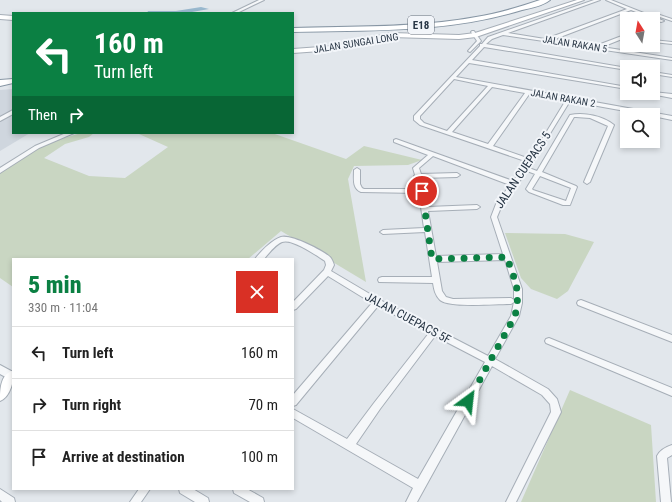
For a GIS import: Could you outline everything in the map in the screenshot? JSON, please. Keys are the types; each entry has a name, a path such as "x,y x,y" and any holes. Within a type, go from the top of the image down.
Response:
{"highway":[{"name":"E18","path":"294,26 437,20 482,13 530,0"},
{"name":"E18","path":"294,30 395,27 445,23 495,15 546,0"},
{"path":"356,21 437,20"},
{"path":"0,78 12,76"},
{"path":"0,83 12,81"}],"street":[{"path":"236,12 262,0"},
{"name":"JALAN SUNGAI LONG","path":"294,47 330,45 390,32 475,34 568,0"},
{"name":"JALAN SUNGAI LONG","path":"294,51 334,48 391,36 459,37 475,34 582,0"},
{"path":"531,161 422,124 417,120 417,116 490,38 598,0"},
{"path":"608,0 662,20 670,19"},
{"path":"618,0 670,19"},
{"path":"553,40 553,38 631,9"},
{"path":"0,13 12,14"},
{"path":"0,17 12,18"},
{"name":"JALAN RAKAN 5","path":"502,33 672,59"},
{"path":"454,78 452,75 453,72 479,41 475,34"},
{"path":"600,48 600,46 620,38"},
{"path":"660,41 672,43"},
{"path":"482,46 620,68"},
{"path":"468,62 620,87"},
{"path":"660,74 672,76"},
{"name":"JALAN RAKAN 2","path":"454,78 672,118"},
{"path":"448,133 491,85"},
{"path":"488,147 528,92"},
{"path":"660,94 672,96"},
{"name":"JALAN CUEPACS 5","path":"411,502 515,316 518,303 518,289 494,217 496,208 526,169 569,99"},
{"path":"0,119 12,113"},
{"path":"526,169 539,173 572,185 574,187 568,203 531,191 529,189 539,173 572,116 576,114 611,125 587,182"},
{"path":"0,171 37,147 69,134"},
{"path":"396,141 514,184"},
{"path":"432,154 416,168 422,191 438,292 443,299 453,302 511,301"},
{"path":"357,170 357,184 359,189 363,191 422,191"},
{"path":"417,176 457,175"},
{"path":"425,209 477,207"},
{"path":"383,232 428,230"},
{"path":"260,258 284,238 293,240 328,259 330,265 327,272 294,306"},
{"path":"432,259 507,257"},
{"name":"JALAN CUEPACS 5F","path":"327,272 377,302 491,361 545,392 554,402 556,412 511,502"},
{"path":"382,280 435,280"},
{"path":"294,401 377,302"},
{"path":"581,303 672,339"},
{"path":"349,445 434,332"},
{"path":"549,341 672,392"},
{"path":"0,369 12,376"},
{"path":"0,383 12,377"},
{"path":"0,396 12,378"},
{"path":"294,414 420,486"},
{"path":"666,502 662,456 668,451 672,450"},
{"path":"135,502 144,490"},
{"path":"186,490 204,502"},
{"path":"240,490 259,502"},
{"path":"0,494 10,502"}],"shaded area":[{"path":"12,89 12,134 28,134 0,151 0,90"}],"green space":[{"path":"78,134 93,134 89,137 65,144 44,158 89,176 125,178 168,147 139,134 275,134 346,159 364,146 422,160 408,165 354,166 348,179 366,282 281,231 249,258 12,258 12,286 0,278 0,171 47,143"},
{"path":"505,233 565,234 594,242 568,291 557,299 531,289 521,278"},
{"path":"570,390 651,425 656,502 521,502"}],"water":[{"path":"201,7 209,9 192,12 148,12 176,11"}],"route":[{"path":"422,191 432,259 507,257 518,289 518,303 515,316 468,401"}]}
